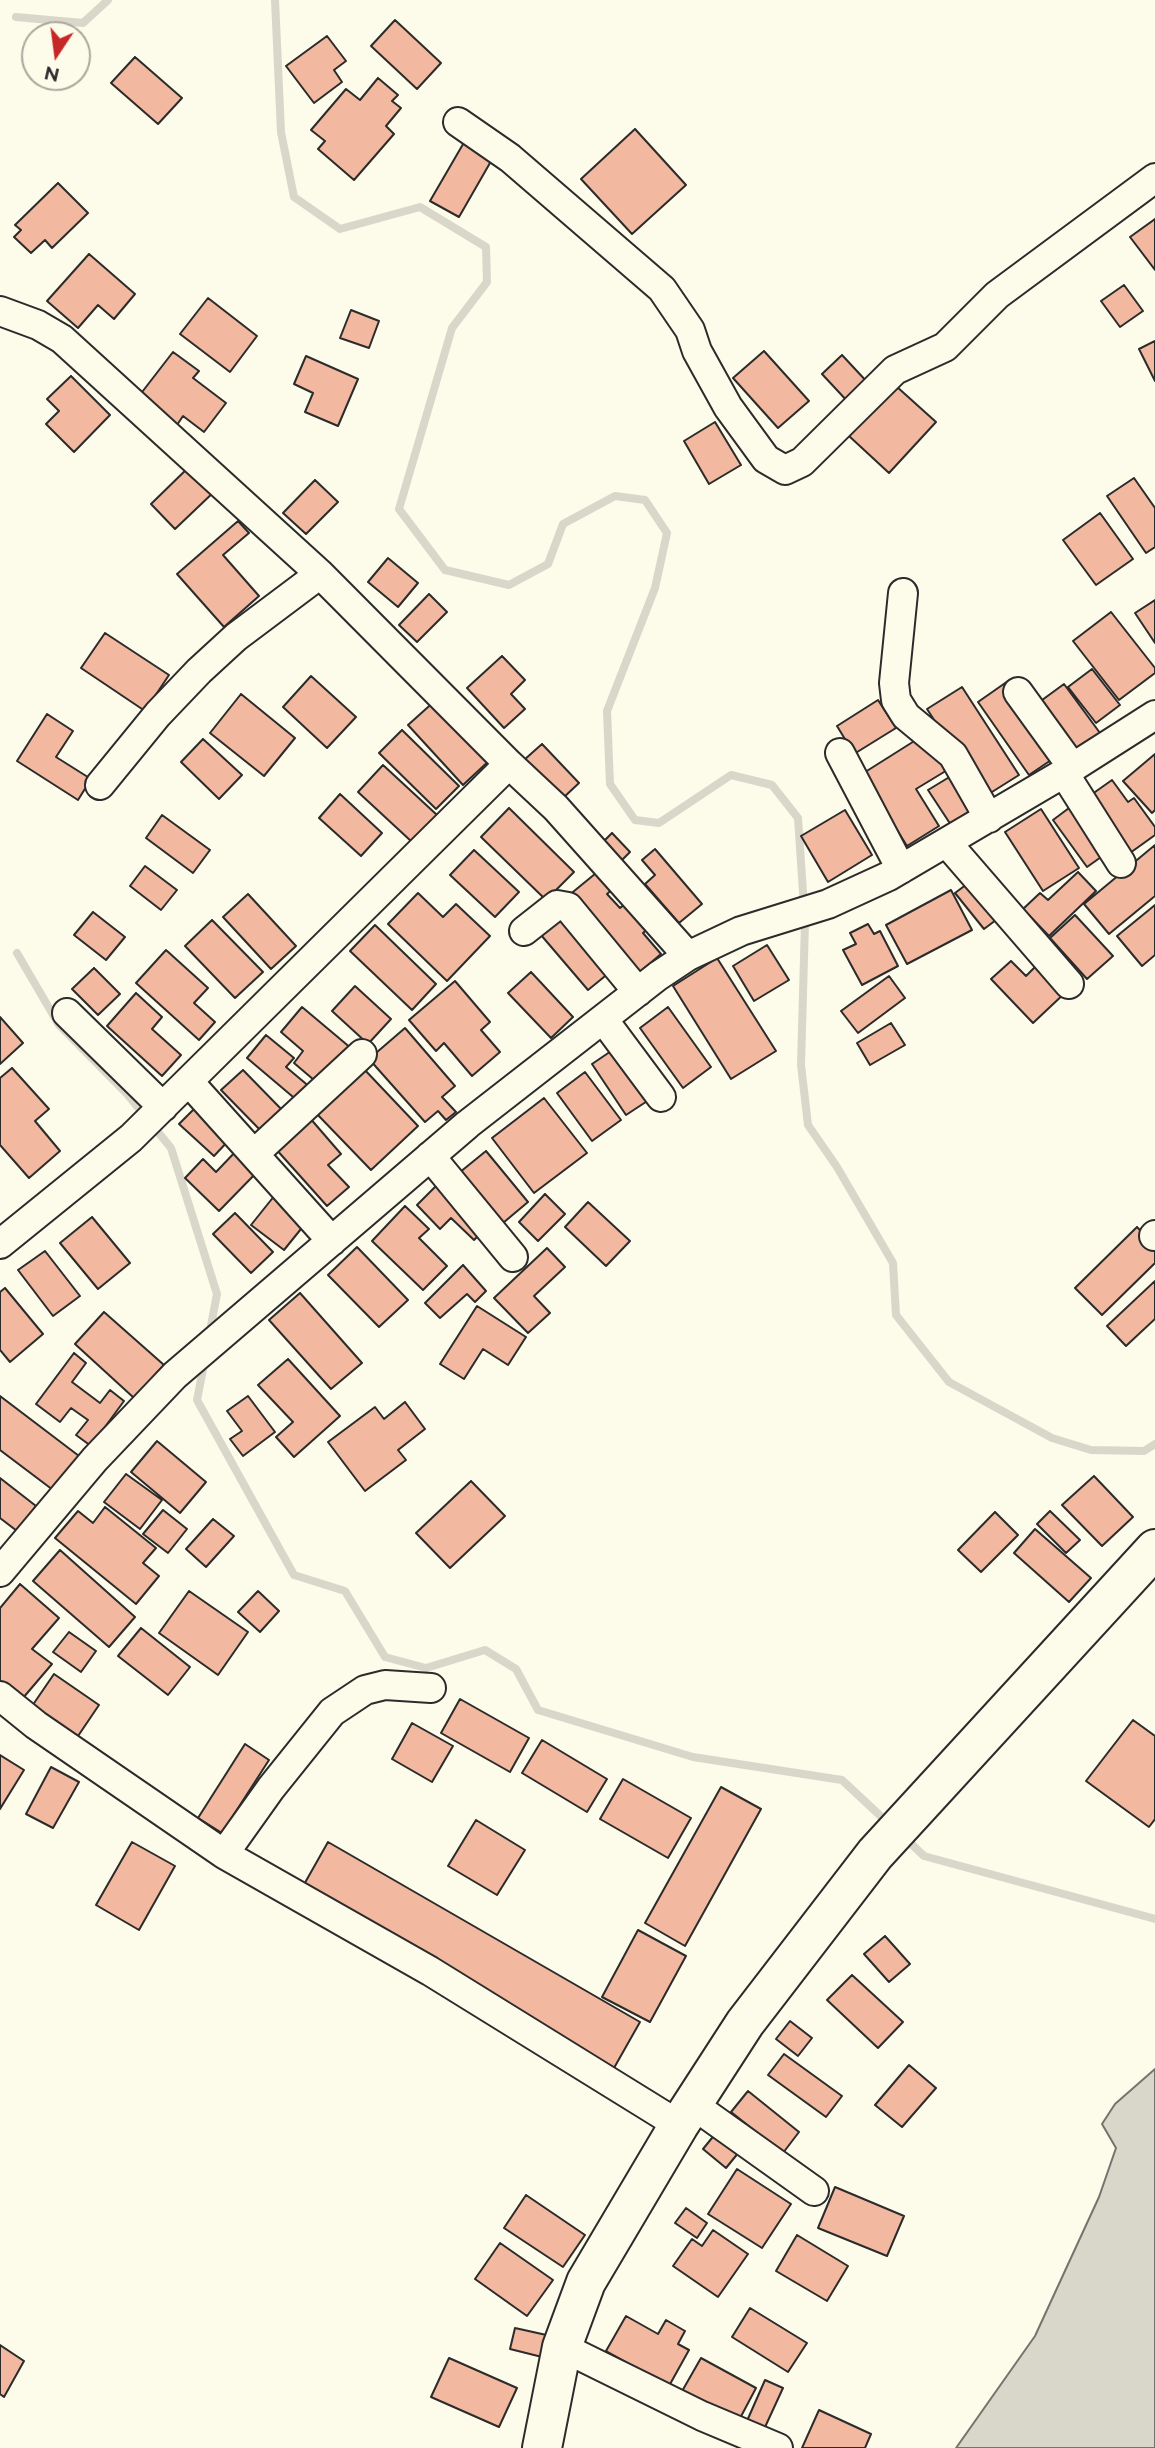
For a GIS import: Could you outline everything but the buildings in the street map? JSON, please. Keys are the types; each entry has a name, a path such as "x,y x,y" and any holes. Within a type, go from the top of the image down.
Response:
{"highway":[{"path":"542,2448 562,2347 586,2282 686,2114 769,1989 875,1854 1155,1549"}],"street":[{"path":"458,122 510,158 662,289 690,330 697,351 728,407 766,459 785,470 802,462 895,370 945,346 997,295 1155,178"},
{"path":"0,311 38,325 62,339 320,574 556,808 688,956"},
{"path":"100,785 158,714 199,671 236,637 320,574"},
{"path":"903,593 894,683 899,709 953,755 989,818"},
{"path":"1018,692 1068,770 1121,863"},
{"path":"0,1572 95,1459 175,1375 430,1156 638,992 688,956 770,920 806,911 855,893 901,869 1155,715"},
{"path":"840,753 901,869"},
{"path":"0,1244 131,1138 509,764"},
{"path":"947,843 1069,984"},
{"path":"524,931 557,905 568,907 638,992"},
{"path":"67,1013 159,1111"},
{"path":"603,1019 661,1097"},
{"path":"254,1154 362,1054"},
{"path":"188,1082 332,1241"},
{"path":"430,1156 513,1258"},
{"path":"224,1854 271,1788 332,1712 365,1690 385,1685 431,1688"},
{"path":"0,1696 36,1725 224,1854 686,2114 814,2191"},
{"path":"562,2347 702,2416 778,2448"}],"shaded area":[{"path":"1155,2069 1155,2448 956,2448 1035,2336 1099,2197 1116,2148 1102,2124 1115,2104"}],"waterway":[{"path":"16,17 83,23 108,0"},
{"path":"275,0 281,132 294,197 340,229 420,207 486,247 487,282 452,328 399,509 445,570 509,585 548,564 563,524 615,496 645,500 667,533 655,588 607,711 610,784 635,820 659,823 731,775 772,785 798,818 805,922 801,1065 808,1125 837,1167 893,1263 896,1315 949,1382 1052,1438 1091,1450 1144,1451 1155,1444"},
{"path":"17,953 59,1025 127,1094 171,1148 217,1294 209,1336"},
{"path":"205,1359 197,1400 294,1575 345,1591 385,1657 426,1668 485,1650 516,1669 538,1710 693,1757 842,1780 888,1823"},
{"path":"903,1836 924,1856 1155,1919"}]}
